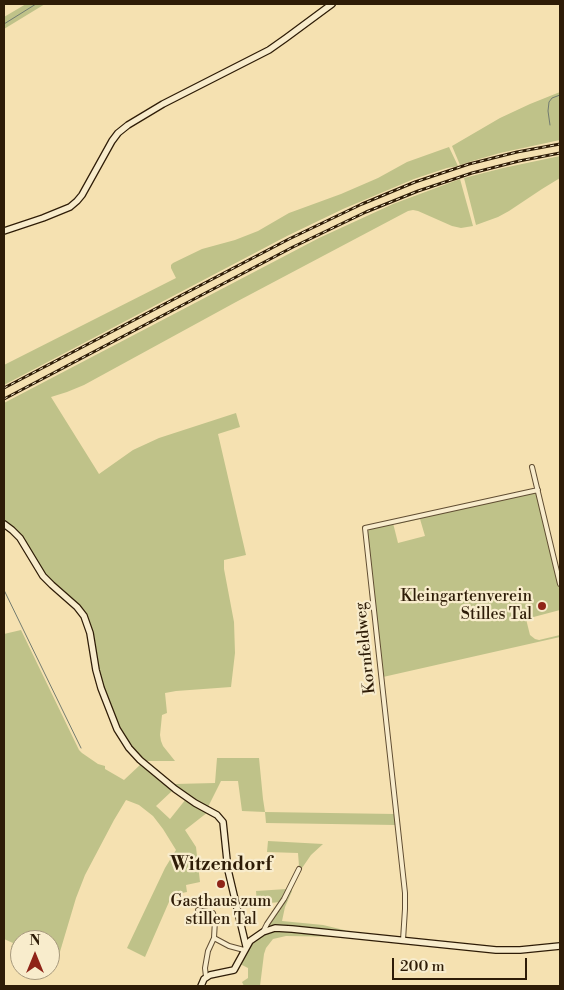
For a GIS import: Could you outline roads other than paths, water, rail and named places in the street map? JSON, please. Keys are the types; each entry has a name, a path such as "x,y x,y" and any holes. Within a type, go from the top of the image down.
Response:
{"street":[{"path":"4,231 70,207 82,195 108,146 118,133 128,125 163,104 269,50 332,4"},
{"path":"532,467 560,584"},
{"name":"Kornfeldweg","path":"403,940 406,909 405,893 365,528 538,490"},
{"path":"4,524 20,538 43,576 77,607 84,616 90,633 96,670 104,698 117,729 129,748 175,790 217,815 223,822 228,870 245,948"},
{"path":"263,932 284,899 299,869"},
{"path":"198,910 211,912 215,920 214,938 208,951 205,968 206,977"},
{"path":"200,986 206,977 210,975 234,970 245,948 254,937 275,928 292,928 502,950 560,946"},
{"path":"214,938 228,946 245,948"}],"waterway":[{"path":"4,24 36,4"},
{"path":"550,125 549,102 552,98 560,95"},
{"path":"4,590 81,748"}],"railway":[{"path":"4,388 289,239 362,204 415,182 469,164 560,144"},
{"path":"4,399 293,247 366,212 418,191 472,173 560,153"}],"place":[{"name":"Kleingartenverein Stilles Tal","path":"542,606"},
{"name":"Gasthaus zum stillen Tal","path":"221,884"}],"district":[{"name":"Witzendorf","path":"221,865"}]}
